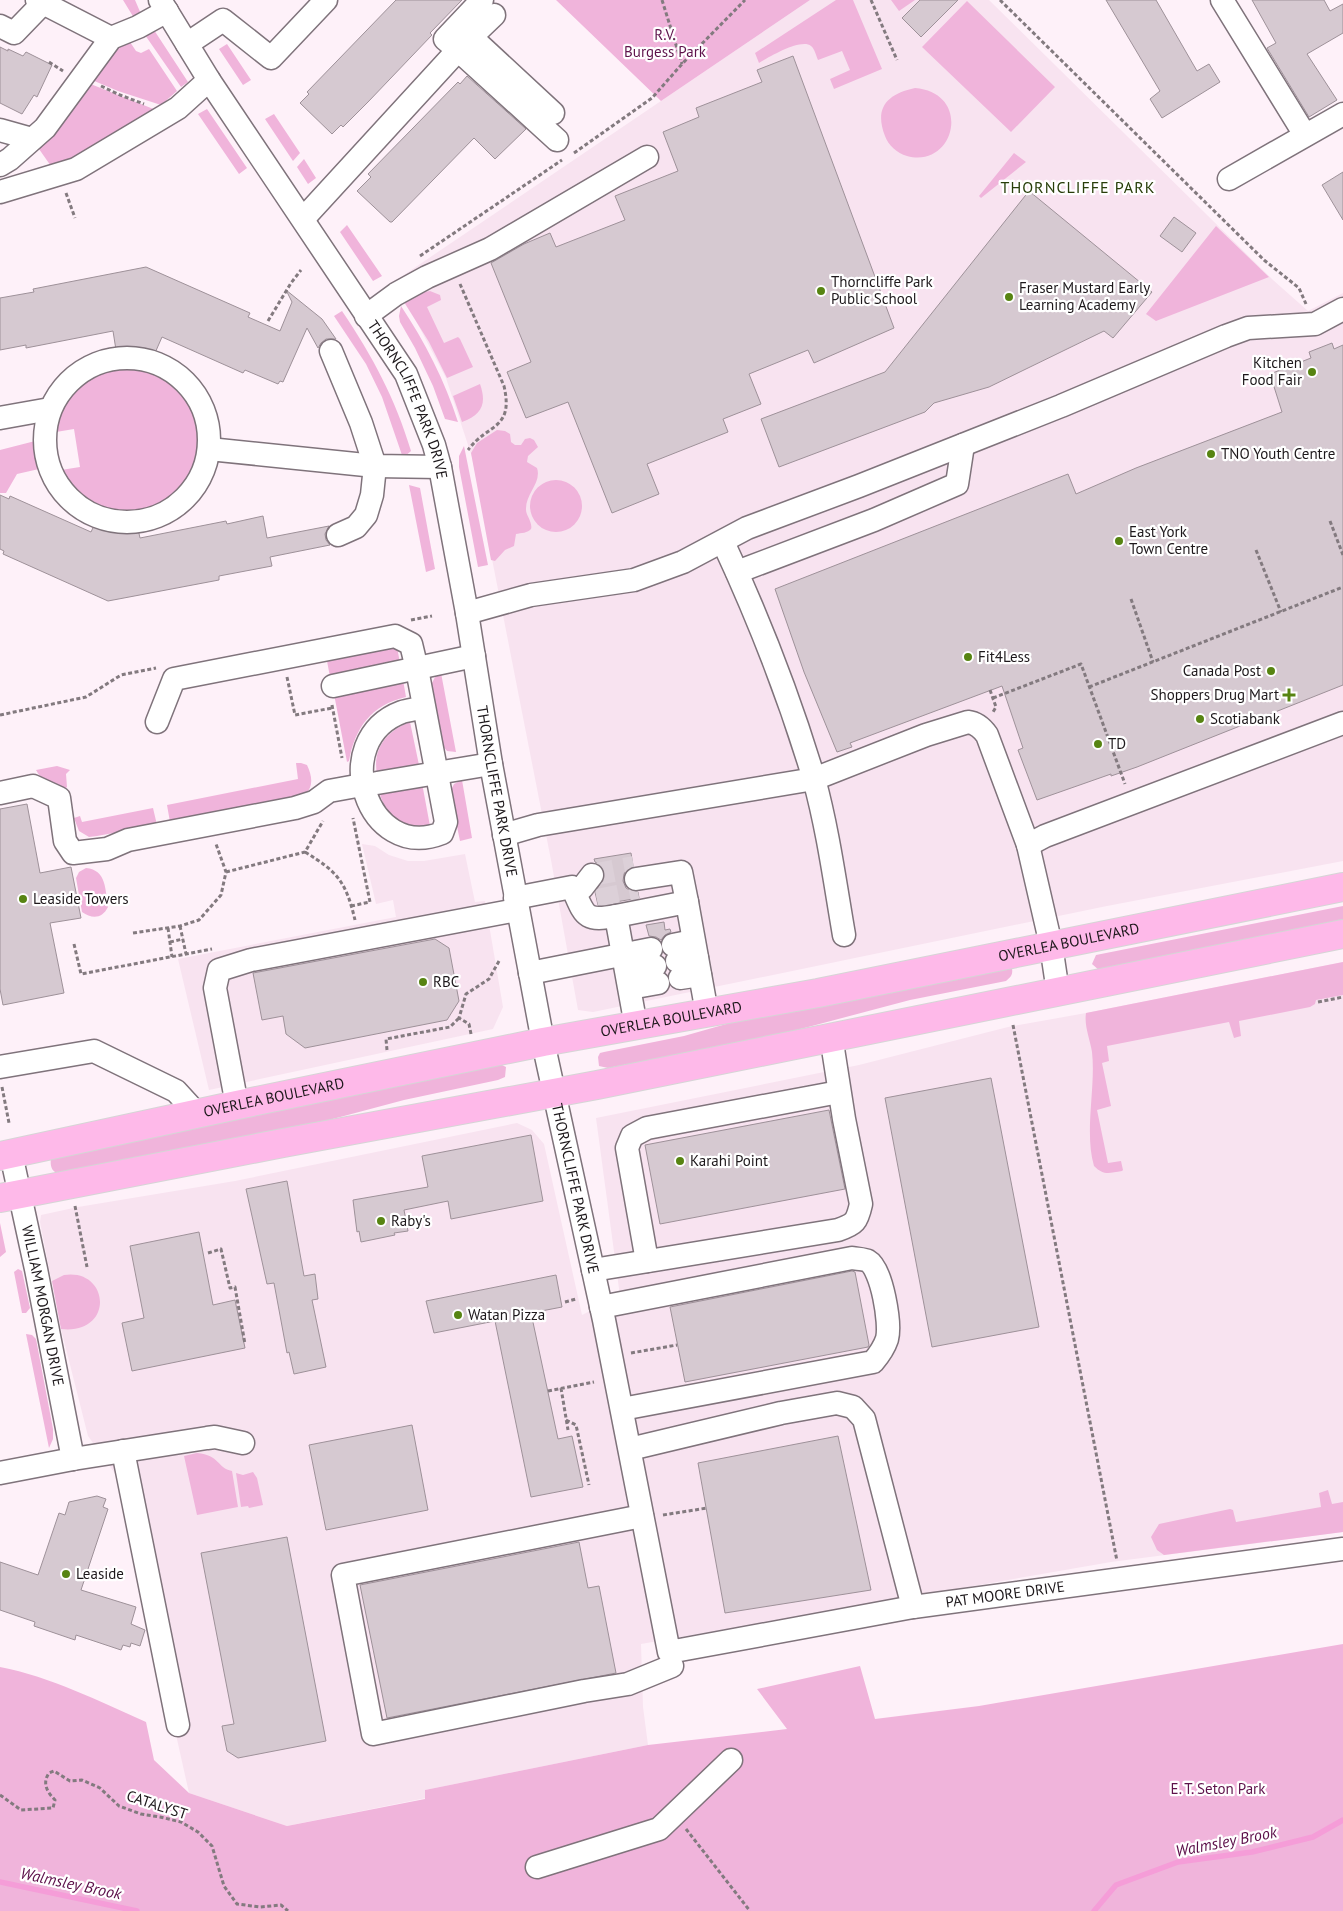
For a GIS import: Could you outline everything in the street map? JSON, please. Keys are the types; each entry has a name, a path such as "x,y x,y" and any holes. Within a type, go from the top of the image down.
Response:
{"main road":[{"name":"OVERLEA BOULEVARD","path":"6,1155 543,1042 818,993 1343,887"},
{"path":"10,1196 597,1085 831,1036 1343,934"}],"street":[{"path":"187,44 223,20 271,58 326,0"},
{"path":"1222,0 1306,135"},
{"path":"0,26 14,32 40,2 112,38"},
{"path":"0,165 10,159 45,128 112,38 138,27 163,6"},
{"name":"THORNCLIFFE PARK DRIVE","path":"163,6 209,80 406,374 434,445 440,467 467,613 490,764 543,1042 602,1307 630,1449 652,1515 670,1659"},
{"path":"303,219 465,44 488,7"},
{"path":"465,44 553,113"},
{"path":"465,44 557,140"},
{"path":"0,192 76,168 171,113 209,80"},
{"path":"1229,179 1343,114"},
{"path":"0,130 32,139"},
{"path":"366,316 396,294 490,249 647,157"},
{"path":"467,613 531,595 634,580 683,562 747,528 1061,406 1248,328 1315,324 1342,311"},
{"path":"331,351 361,423 375,466 372,495 366,515 356,528 338,535"},
{"path":"134,358 160,364 182,378 198,398 208,423 209,449 202,476 185,499 162,515 135,522 107,520 82,509 61,490 48,465 44,437 50,410 64,387 84,370 108,360 134,358"},
{"path":"0,418 50,410"},
{"path":"737,572 874,520 957,484 963,445"},
{"path":"209,449 375,466 440,467"},
{"path":"723,542 780,677 814,779 844,935"},
{"path":"157,722 174,679 395,636 411,644 417,669 446,822 442,833 431,837 412,837 397,832 378,817 368,802 370,784 362,765 372,735 380,726 401,712 424,707"},
{"path":"332,698 417,669 474,656"},
{"path":"504,835 538,825 814,779 926,734 968,722 975,723 987,735 1028,845 1051,945 1058,992"},
{"path":"1028,845 1045,836 1343,723"},
{"path":"0,794 33,786 59,798 65,842 73,853 107,849 128,840 295,808 314,802 329,792 490,764"},
{"path":"641,879 681,872 686,902 687,960 707,1013"},
{"path":"237,1105 215,988 219,970 251,960 588,887 584,912 590,918 600,919 686,902"},
{"path":"616,916 636,1026"},
{"path":"530,973 627,972 654,966 627,972"},
{"path":"593,1270 838,1230 853,1224 858,1217 861,1204 839,1092 831,1036"},
{"path":"0,1067 94,1051 176,1091 198,1115"},
{"path":"647,1261 626,1148 632,1136 647,1128 839,1092"},
{"name":"WILLIAM MORGAN DRIVE","path":"6,1155 10,1196 73,1459"},
{"path":"602,1307 852,1258 868,1261 876,1270 883,1292 888,1337 882,1351 873,1362 622,1409"},
{"path":"630,1449 781,1412 837,1403 853,1407 864,1419 914,1607"},
{"path":"1,1468 215,1437 243,1443"},
{"path":"122,1451 178,1725"},
{"name":"PAT MOORE DRIVE","path":"652,1515 343,1575 373,1734 584,1691 628,1684 670,1659 914,1607 1343,1549"},
{"path":"537,1867 659,1829 731,1760"}],"path":[{"path":"662,0 682,64"},
{"path":"871,0 897,60"},
{"path":"1000,0 1264,260 1299,288 1315,324"},
{"path":"49,62 68,74 83,77 120,95 171,113"},
{"path":"452,266 504,386 507,398 503,418 497,426 474,442 468,450"},
{"path":"268,321 301,270"},
{"path":"1330,521 1343,555"},
{"path":"1256,550 1280,612"},
{"path":"1089,687 1343,587"},
{"path":"1131,599 1153,662"},
{"path":"993,698 1081,664 1133,804"},
{"path":"287,672 295,715 332,698 342,760"},
{"path":"352,811 370,902 352,906"},
{"path":"226,872 304,852 328,815"},
{"path":"133,933 180,926 199,920 221,895 226,872 213,836"},
{"path":"304,852 324,863 338,876 346,890 355,920 346,922"},
{"path":"180,926 186,954"},
{"path":"168,928 172,957"},
{"path":"170,942 183,939"},
{"path":"74,944 80,974 214,949"},
{"path":"388,1053 386,1039 450,1027 459,1018 466,994 489,979 499,961"},
{"path":"1318,1002 1343,997"},
{"path":"459,1018 469,1024 471,1035"},
{"path":"1012,1021 1118,1566"},
{"path":"0,1079 10,1123"},
{"path":"75,1206 87,1267"},
{"path":"208,1253 221,1250 230,1288 235,1287 245,1344"},
{"path":"565,1302 576,1300"},
{"path":"612,1357 677,1345"},
{"path":"548,1391 594,1382"},
{"path":"560,1388 568,1430"},
{"path":"566,1420 576,1425 589,1486"},
{"path":"652,1515 707,1508"},
{"name":"CATALYST","path":"0,1795 21,1810 53,1808 55,1800 49,1795 45,1785 49,1773 54,1771 70,1781 82,1780 100,1788 119,1806 141,1814 160,1816 180,1822 198,1832 212,1846 224,1886 238,1904 260,1907 281,1905 288,1911"},
{"path":"676,1812 685,1828 750,1911"}],"shaded area":[{"path":"810,0 989,0 1273,280 1308,311 1343,293 1343,861 1107,906 593,1012 578,1010 551,860 472,457 446,378 395,281"},
{"path":"362,844 375,846 389,855 408,861 424,861 465,854 475,902 485,901 503,1007 493,1029 209,1090 178,959 396,917 393,900 376,904"},
{"path":"1343,962 1343,1532 1111,1562 641,1644 643,1707 648,1745 425,1790 426,1798 287,1826 189,1793 119,1479 88,1436 61,1329 40,1222 41,1215 235,1181 517,1123 532,1130 544,1144 582,1315 620,1296 596,1118 859,1065 1008,1027"}],"green space":[{"path":"123,0 135,0 141,14 134,18"},
{"name":"R.V. Burgess Park","path":"556,0 810,0 661,101"},
{"path":"836,0 853,0 882,69 834,89 830,79 850,70 842,51 818,60 811,46 800,44 785,49 759,63 755,53"},
{"path":"891,0 915,0 899,11"},
{"path":"967,1 1055,87 1011,132 922,47"},
{"path":"154,30 188,82 181,87 145,35"},
{"path":"130,42 136,51 141,53 149,49 177,91 161,105 92,80 114,49"},
{"path":"227,44 251,80 243,85 219,49"},
{"path":"88,83 156,110 129,128 53,169 39,149 54,133"},
{"path":"915,88 933,93 945,103 951,115 951,129 946,142 937,152 924,157 907,156 896,151 886,139 882,126 882,110 890,98"},
{"path":"207,109 247,168 239,174 198,114"},
{"path":"274,114 300,153 293,161 265,119"},
{"path":"1014,153 1026,162 981,198 979,196"},
{"path":"304,159 316,178 308,184 297,167"},
{"path":"347,225 382,276 373,281 340,232"},
{"path":"1216,226 1269,277 1156,321 1146,314"},
{"path":"430,291 440,295 441,300 427,307 444,343 458,337 473,367 447,378 429,342 404,302"},
{"path":"401,306 434,362 458,422 445,419 433,386 400,322"},
{"path":"342,311 364,345 398,413 411,451 403,458 382,397 366,364 334,316"},
{"path":"132,369 155,375 180,392 194,414 198,439 194,464 181,487 162,503 136,511 102,507 89,501 77,492 61,470 80,467 74,429 56,432 58,422 67,402 89,379 109,371"},
{"path":"480,384 483,397 481,408 474,416 462,422 453,396"},
{"path":"497,430 510,434 511,442 515,445 521,445 525,439 530,438 534,440 538,447 528,456 527,462 537,468 538,473 526,504 526,512 531,529 516,534 514,546 505,550 495,561 491,560 471,453 477,443"},
{"path":"39,440 39,469 17,474 6,493 0,493 0,450"},
{"path":"464,446 488,565 478,567 459,467 459,456"},
{"path":"556,480 570,484 578,492 582,506 578,520 570,528 556,532 542,528 534,520 530,506 534,492 542,484"},
{"path":"409,485 420,488 435,569 426,572"},
{"path":"397,647 400,663 330,677 327,661"},
{"path":"441,673 456,752 447,751 441,744 430,687 435,677"},
{"path":"403,680 406,697 383,706 374,712 360,728 349,761 347,762 334,694"},
{"path":"410,722 419,765 377,774 377,756 383,741 402,725"},
{"path":"296,763 307,765 310,773 311,784 305,795 170,822 167,805 298,779"},
{"path":"57,766 70,770 66,774 67,787 65,789 44,780 36,770"},
{"path":"462,780 472,838 460,841 450,792 454,784"},
{"path":"422,783 430,826 404,823 386,808 379,791"},
{"path":"153,808 157,825 97,836 89,837 79,831 74,818 80,816 82,822"},
{"path":"86,868 98,873 104,882 108,907 103,914 96,917 82,912 76,878 79,872"},
{"path":"1343,906 1343,925 1100,971 1092,964 1096,955"},
{"path":"1343,962 1343,995 1316,1000 1315,1004 1310,1007 1239,1021 1241,1036 1234,1038 1229,1022 1107,1046 1109,1061 1102,1063 1111,1106 1097,1110 1108,1163 1121,1161 1123,1170 1107,1173 1094,1166 1090,1139 1093,1066 1086,1013"},
{"path":"1009,965 1012,968 1012,972 1006,981 910,1000 778,1035 608,1068 599,1066 598,1057 600,1053 684,1036 786,1007"},
{"path":"500,1064 506,1067 505,1077 498,1080 404,1100 284,1132 59,1174 51,1166 51,1157"},
{"path":"0,1223 6,1252 0,1257"},
{"path":"18,1269 22,1271 30,1308 26,1313 22,1313 14,1272"},
{"path":"64,1275 79,1276 91,1281 98,1291 100,1302 98,1313 91,1322 79,1328 61,1329 52,1281"},
{"path":"26,1334 32,1335 36,1339 53,1429 53,1439 49,1448"},
{"path":"197,1453 210,1456 223,1467 232,1471 238,1507 197,1515 184,1456"},
{"path":"253,1472 257,1478 263,1505 249,1508 248,1506 241,1507 236,1473 243,1475"},
{"path":"1328,1490 1332,1504 1343,1502 1343,1532 1164,1555 1157,1550 1151,1537 1159,1524 1230,1509 1233,1510 1236,1522 1321,1507 1319,1493"},
{"name":"E. T. Seton Park","path":"1343,1644 1343,1911 0,1911 0,1667 56,1683 146,1722 154,1760 189,1793 287,1826 425,1799 425,1790 648,1745 787,1729 757,1689 860,1666 875,1719 979,1706"}],"building":[{"path":"396,0 462,0 430,33 432,35 368,102 343,127 341,125 332,134 300,103 309,94 307,92"},
{"path":"920,0 958,0 921,37 902,18"},
{"path":"1106,0 1156,0 1197,71 1209,64 1220,82 1162,118 1150,99 1160,91"},
{"path":"1252,0 1324,0 1330,11 1343,4 1343,33 1307,54 1337,100 1309,117 1267,48 1276,43"},
{"path":"0,47 23,56 26,52 52,65 37,97 34,95 22,114 0,103"},
{"path":"793,56 894,328 814,363 808,350 749,374 761,404 723,419 728,432 647,464 659,494 612,513 568,402 526,418 507,372 531,362 491,263 524,244 550,233 556,247 625,220 615,196 678,171 663,132 699,117 696,108 762,82 757,70"},
{"path":"467,76 526,129 495,159 474,138 390,222 357,191 371,177 368,174 458,82 460,84"},
{"path":"1343,172 1343,220 1322,185"},
{"path":"1029,191 1152,292 1113,338 1104,331 989,387 934,403 925,412 779,467 761,419 885,372"},
{"path":"1174,217 1196,233 1182,252 1160,236"},
{"path":"146,267 250,313 248,317 280,331 292,302 286,290 322,319 336,339 326,339 318,348 307,328 283,382 280,381 278,384 245,370 243,373 162,337 155,353 135,348 116,350 113,331 26,348 26,345 0,350 0,298 34,292 33,289"},
{"name":"East York Town Centre","path":"1332,343 1334,349 1343,345 1343,685 1137,767 1111,776 1111,774 1037,800 1018,750 1023,748 1002,686 850,743 852,747 837,752 804,672 775,589 1068,474 1076,494 1136,468 1282,412 1270,374 1311,358 1309,352"},
{"path":"0,495 9,499 10,496 91,532 99,515 117,519 136,520 140,538 226,521 227,524 263,516 267,538 329,526 325,534 326,540 330,545 270,557 272,566 219,576 219,580 108,601 3,554 4,551 0,549"},
{"name":"Leaside Towers","path":"27,804 40,873 71,867 81,918 50,923 64,993 3,1005 0,989 0,809"},
{"path":"631,853 633,866 627,869 623,881 626,888 638,892 639,898 598,905 595,892 605,876 604,870 594,859"},
{"path":"664,922 665,930 670,929 671,932 661,940 649,936 646,925"},
{"path":"435,939 449,948 459,1001 447,1020 305,1048 286,1034 283,1016 262,1020 253,973"},
{"path":"991,1078 1039,1327 932,1347 885,1098"},
{"path":"829,1110 845,1189 660,1224 645,1145"},
{"path":"531,1135 543,1201 451,1219 448,1201 404,1210 408,1231 361,1242 359,1231 357,1232 353,1200 428,1187 422,1156"},
{"path":"287,1181 304,1276 315,1274 318,1299 312,1300 326,1367 294,1374 289,1352 287,1353 274,1283 267,1284 246,1189"},
{"path":"199,1232 213,1305 235,1300 245,1348 132,1371 122,1323 144,1318 130,1246"},
{"path":"852,1271 855,1272 868,1347 685,1382 670,1307"},
{"path":"556,1275 562,1307 531,1313 558,1439 572,1436 583,1487 531,1497 495,1321 434,1333 426,1301"},
{"path":"412,1425 428,1510 326,1530 309,1445"},
{"path":"838,1436 871,1590 725,1613 698,1463"},
{"name":"Leaside","path":"97,1496 106,1499 103,1507 108,1509 81,1590 136,1607 131,1624 145,1630 140,1646 131,1643 130,1647 123,1645 121,1650 76,1635 75,1640 34,1626 35,1622 0,1610 0,1562 38,1575 59,1513 65,1515 69,1502"},
{"path":"287,1537 326,1741 238,1758 227,1751 222,1726 234,1724 201,1553"},
{"path":"579,1542 588,1588 599,1586 616,1673 387,1718 360,1585"}],"waterway":[{"name":"Walmsley Brook","path":"1094,1911 1116,1885 1178,1862 1252,1852 1313,1837 1343,1820"},
{"name":"Walmsley Brook","path":"0,1882 137,1911"}],"tunnel":[{"path":"592,875 634,867"},
{"path":"597,900 638,892"}],"place":[{"name":"Thorncliffe Park Public School","path":"821,291"},
{"name":"Fraser Mustard Early Learning Academy","path":"1009,297"},
{"name":"Kitchen Food Fair","path":"1312,372"},
{"name":"TNO Youth Centre","path":"1211,454"},
{"name":"East York Town Centre","path":"1119,541"},
{"name":"Fit4Less","path":"968,657"},
{"name":"Canada Post","path":"1271,671"},
{"name":"Shoppers Drug Mart","path":"1289,695"},
{"name":"Scotiabank","path":"1200,719"},
{"name":"TD","path":"1098,744"},
{"name":"Leaside Towers","path":"23,899"},
{"name":"RBC","path":"423,982"},
{"name":"Karahi Point","path":"680,1161"},
{"name":"Raby's","path":"381,1221"},
{"name":"Watan Pizza","path":"458,1315"},
{"name":"Leaside","path":"66,1574"}],"district":[{"name":"THORNCLIFFE PARK","path":"1078,187"}]}
